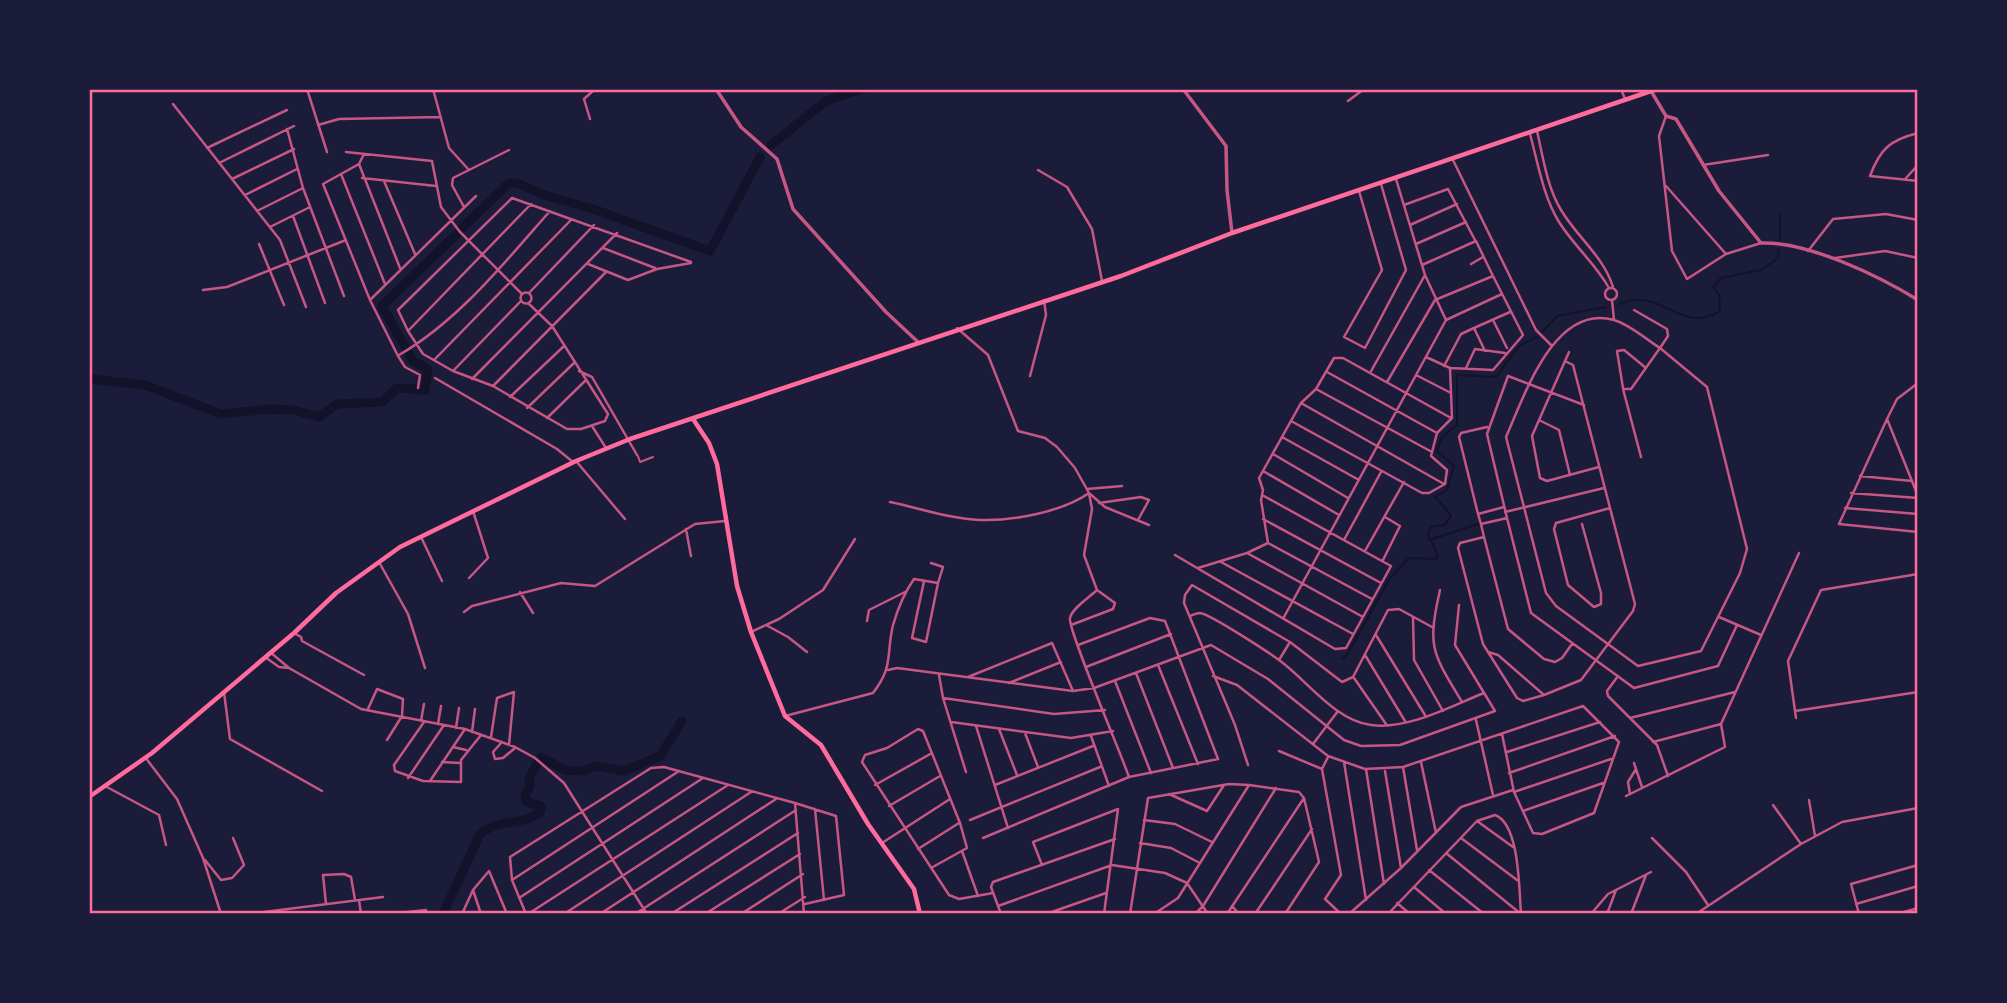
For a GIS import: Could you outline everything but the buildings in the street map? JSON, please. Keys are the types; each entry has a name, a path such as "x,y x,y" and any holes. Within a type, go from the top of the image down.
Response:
{"main road":[{"path":"89,797 145,757 294,634 336,593 379,562 473,510 574,461 630,439 1101,282 1232,233 1614,106 1653,90"},
{"path":"693,419 709,443 717,464 732,563 751,632 785,716 821,745 881,843 914,889 920,914"}],"street":[{"path":"307,89 327,152"},
{"path":"433,89 449,148 470,171"},
{"path":"590,118 584,99 595,89"},
{"path":"716,89 741,127 776,159 793,209 886,312 918,342"},
{"path":"1183,89 1226,146 1232,233"},
{"path":"1620,89 1625,101"},
{"path":"1348,101 1362,90"},
{"path":"1653,90 1666,116 1676,120 1719,191 1761,243"},
{"path":"173,104 280,240 306,307"},
{"path":"207,148 287,110"},
{"path":"1666,116 1659,136 1672,251 1687,279 1726,254 1761,243 1808,251 1831,259 1918,300"},
{"path":"318,125 339,119 440,117"},
{"path":"219,163 294,126"},
{"path":"287,130 303,188 344,296"},
{"path":"1537,131 1559,208 1578,237 1602,263 1611,287"},
{"path":"1918,133 1894,140 1876,159 1870,176 1918,181"},
{"path":"1530,134 1544,186 1558,220 1618,293 1612,300"},
{"path":"232,179 294,149"},
{"path":"464,207 452,181 509,150"},
{"path":"346,152 432,161 441,207 522,294"},
{"path":"364,154 359,164 323,184 370,300 398,356 405,367 420,375 418,388"},
{"path":"1703,165 1768,155"},
{"path":"1453,160 1536,330 1551,345"},
{"path":"359,164 401,269"},
{"path":"1906,179 1918,165"},
{"path":"245,195 297,170"},
{"path":"1038,170 1067,187 1092,229 1101,282"},
{"path":"341,174 385,284"},
{"path":"362,177 436,186"},
{"path":"1396,179 1425,275 1446,320"},
{"path":"384,181 415,254"},
{"path":"1359,191 1382,270 1344,334 1345,339 1365,348 1406,270 1381,184"},
{"path":"1664,184 1726,254"},
{"path":"257,211 303,188"},
{"path":"1404,205 1445,188 1450,190 1523,335 1489,371 1450,368 1426,357"},
{"path":"370,300 476,196"},
{"path":"521,301 528,303 552,326 608,418 573,431 492,387 453,371 417,346 398,310 512,198 617,233 691,262 657,269 628,280 588,264"},
{"path":"408,331 531,204"},
{"path":"1410,225 1457,204"},
{"path":"270,227 310,207"},
{"path":"398,356 417,346 498,270 550,211"},
{"path":"1808,251 1833,219 1886,214 1918,220"},
{"path":"293,216 325,303"},
{"path":"434,360 572,219"},
{"path":"1416,244 1466,222"},
{"path":"522,294 529,293 594,225"},
{"path":"472,379 617,233"},
{"path":"203,290 227,286 346,240"},
{"path":"1422,265 1476,241"},
{"path":"259,244 284,305"},
{"path":"603,248 657,269"},
{"path":"1831,259 1877,251 1918,258"},
{"path":"1471,264 1483,257"},
{"path":"492,387 606,272"},
{"path":"1370,373 1425,275"},
{"path":"1387,383 1435,300 1493,276"},
{"path":"1611,287 1605,294 1612,300 1614,320"},
{"path":"528,303 531,298 529,293"},
{"path":"453,371 521,301 522,294"},
{"path":"1284,617 1446,320 1503,294"},
{"path":"1030,376 1046,315 1044,300"},
{"path":"1623,389 1631,389 1668,336 1667,329 1634,310"},
{"path":"1444,366 1461,334 1511,311"},
{"path":"1493,320 1507,351"},
{"path":"1591,320 1614,320 1660,348 1707,387 1741,515 1746,559 1701,651 1652,665 1638,666 1556,606 1546,593 1506,437 1551,345 1573,326 1591,320"},
{"path":"957,328 988,355 1018,431 1045,438 1057,447 1099,503 1149,526"},
{"path":"1475,328 1485,351"},
{"path":"510,397 563,347"},
{"path":"1466,369 1475,349 1507,351"},
{"path":"1641,457 1623,389 1617,351 1624,350 1646,368"},
{"path":"1569,352 1532,436 1540,478 1547,481 1599,467"},
{"path":"1268,543 1258,481 1301,403 1315,389 1332,361 1340,357 1452,418"},
{"path":"1484,537 1460,543 1458,548 1483,644 1519,701 1544,695 1581,680 1633,611 1634,604 1573,365 1565,361"},
{"path":"527,408 573,363"},
{"path":"1445,484 1447,470 1431,456 1437,433 1452,418 1450,368"},
{"path":"579,371 592,377 637,455"},
{"path":"1327,372 1437,433"},
{"path":"1416,375 1451,393"},
{"path":"1584,405 1508,376 1488,427 1488,439 1531,613 1634,688 1718,666 1737,625"},
{"path":"435,377 574,461 625,519"},
{"path":"547,418 585,381"},
{"path":"1918,383 1898,399 1839,520 1843,527 1918,532"},
{"path":"1315,389 1432,452"},
{"path":"1301,403 1445,484"},
{"path":"1851,493 1918,497 1887,419"},
{"path":"1539,420 1559,430 1570,475"},
{"path":"1291,421 1426,494 1445,484"},
{"path":"592,426 607,448"},
{"path":"1488,427 1461,433 1459,437 1508,629 1544,659 1555,662 1562,659 1572,644"},
{"path":"1282,437 1359,480"},
{"path":"1273,454 1349,498"},
{"path":"1263,471 1339,516"},
{"path":"1344,540 1381,471"},
{"path":"1860,476 1912,481"},
{"path":"1365,551 1404,482"},
{"path":"890,502 984,520 1064,507 1088,491 1122,486"},
{"path":"1505,512 1605,488"},
{"path":"1071,625 1115,608 1114,601 1097,590 1084,555 1092,509 1088,491"},
{"path":"1175,555 1338,650 1346,648 1392,568 1383,560 1262,495"},
{"path":"1099,503 1139,497 1149,500 1138,520"},
{"path":"1478,513 1504,507"},
{"path":"1582,524 1601,593 1598,607 1568,585 1554,526 1556,523 1610,508"},
{"path":"1845,508 1918,514"},
{"path":"469,578 488,558 473,510"},
{"path":"1383,560 1400,526 1384,516"},
{"path":"1480,524 1507,518"},
{"path":"1264,519 1381,583"},
{"path":"464,612 472,606 561,583 595,586 695,524 725,521"},
{"path":"686,529 691,556"},
{"path":"421,537 442,582"},
{"path":"751,632 823,590 855,540"},
{"path":"1198,568 1247,553 1268,543"},
{"path":"1268,543 1372,599"},
{"path":"1247,553 1363,617"},
{"path":"1636,769 1628,782 1628,795 1724,749 1721,724 1799,553"},
{"path":"379,562 408,614 425,668"},
{"path":"1221,562 1354,635"},
{"path":"924,581 912,638 926,642 943,567 931,563"},
{"path":"1796,718 1788,659 1821,590 1918,574"},
{"path":"785,716 873,693 888,670 893,626 905,592 914,579 938,583"},
{"path":"1248,765 1235,725 1213,676 1184,598 1192,585 1290,642 1338,681 1353,677 1392,608 1432,627"},
{"path":"1097,590 1072,614 1071,625 1129,777"},
{"path":"1440,590 1432,627 1436,659 1462,702"},
{"path":"520,592 533,613"},
{"path":"867,621 869,610 905,592"},
{"path":"888,670 897,668 1073,691 1115,681 1203,647 1215,647 1268,679 1344,740 1380,748 1400,745 1476,720 1495,710 1455,645 1459,605"},
{"path":"1190,616 1196,613 1204,615 1279,660 1339,710 1360,722 1386,724 1405,721 1443,710 1484,693"},
{"path":"1413,617 1414,660 1443,710"},
{"path":"1719,617 1762,635"},
{"path":"983,838 1129,777 1218,759 1166,621 1150,618 1078,646"},
{"path":"766,625 807,652"},
{"path":"294,634 364,675"},
{"path":"1086,667 1172,634"},
{"path":"1376,634 1425,715"},
{"path":"1279,660 1290,642"},
{"path":"968,678 1052,643 1073,691"},
{"path":"270,652 289,668 361,709 464,729 491,737 535,758 564,783 647,914"},
{"path":"1488,652 1498,655 1544,695"},
{"path":"1364,655 1405,721"},
{"path":"265,657 279,667 289,668"},
{"path":"1008,684 1061,662"},
{"path":"1158,665 1198,764"},
{"path":"1136,673 1173,769"},
{"path":"939,675 965,772"},
{"path":"1213,676 1237,684 1328,756 1365,769 1403,768 1583,706 1619,742 1594,813 1542,834 1533,833 1514,791 1502,734"},
{"path":"1618,676 1606,693 1653,742 1668,776"},
{"path":"1353,677 1386,724"},
{"path":"1115,681 1151,773"},
{"path":"368,709 378,689 402,698 402,716 387,740"},
{"path":"224,692 230,739 321,791"},
{"path":"491,737 497,698 512,692 509,745"},
{"path":"1630,718 1735,692"},
{"path":"1795,711 1918,692"},
{"path":"943,698 1054,714 1105,710"},
{"path":"424,704 423,721 394,765 395,771 408,778 461,782 460,763 481,735"},
{"path":"438,724 441,706"},
{"path":"456,728 459,708"},
{"path":"472,732 475,709"},
{"path":"1313,744 1339,710"},
{"path":"1476,720 1493,795"},
{"path":"951,722 1025,733 1091,736 1113,731"},
{"path":"1506,752 1601,722"},
{"path":"1653,742 1721,724"},
{"path":"408,778 444,725"},
{"path":"976,726 1008,828"},
{"path":"429,781 464,729"},
{"path":"931,868 967,848 932,752 923,732 918,729 887,748 865,755 862,762 903,829 918,849 931,868 952,897 993,893"},
{"path":"999,729 1017,776"},
{"path":"1025,733 1038,767"},
{"path":"1091,736 1109,786"},
{"path":"1509,773 1615,736"},
{"path":"502,742 493,751 495,759 503,758 515,747"},
{"path":"994,785 1093,746"},
{"path":"453,747 467,751"},
{"path":"1279,751 1289,758 1322,769"},
{"path":"875,785 932,752"},
{"path":"1328,756 1322,769 1342,876 1325,899 1341,914"},
{"path":"145,757 177,799 203,858 221,914"},
{"path":"1349,914 1401,868 1461,807 1611,760"},
{"path":"442,762 460,763"},
{"path":"1344,762 1366,900"},
{"path":"1421,762 1436,833"},
{"path":"1634,763 1643,788"},
{"path":"728,785 527,914 512,880 510,858 651,768 664,767 795,803 836,816 844,895 805,904"},
{"path":"970,820 1100,767"},
{"path":"1403,768 1417,850"},
{"path":"1365,769 1384,884"},
{"path":"1385,769 1401,868"},
{"path":"512,880 679,771"},
{"path":"889,806 941,775"},
{"path":"519,898 703,778"},
{"path":"1522,812 1603,783"},
{"path":"1169,794 1207,811 1224,785"},
{"path":"1130,914 1148,798 1224,785 1249,785 1295,790 1304,798 1319,862 1285,914"},
{"path":"1154,914 1178,898 1198,862 1249,785"},
{"path":"106,786 159,815 166,845"},
{"path":"1195,914 1203,906 1276,788"},
{"path":"564,914 751,792"},
{"path":"1227,914 1304,798"},
{"path":"600,914 776,799"},
{"path":"881,843 950,799"},
{"path":"1809,800 1815,836"},
{"path":"795,803 805,897 804,914"},
{"path":"1773,805 1801,844"},
{"path":"1696,914 1801,844 1850,819 1918,808"},
{"path":"815,809 824,900"},
{"path":"1042,865 1033,842 1118,809 1104,914"},
{"path":"635,914 796,810"},
{"path":"1388,914 1477,821 1499,816 1516,849 1521,914"},
{"path":"1144,820 1175,824 1212,842"},
{"path":"1477,821 1516,849"},
{"path":"918,849 960,823"},
{"path":"1255,914 1312,829"},
{"path":"671,914 798,833"},
{"path":"203,858 221,880 237,875 244,865 233,838"},
{"path":"1461,838 1518,881"},
{"path":"1652,838 1686,872 1709,905"},
{"path":"1001,914 991,883 1115,839"},
{"path":"1140,843 1171,848 1198,862"},
{"path":"962,851 978,896"},
{"path":"705,914 801,853"},
{"path":"1446,853 1521,914"},
{"path":"1859,914 1851,884 1918,864"},
{"path":"998,906 1112,865 1165,873 1187,883 1208,914"},
{"path":"462,914 473,890 489,870 507,914"},
{"path":"1429,870 1484,914"},
{"path":"1591,914 1608,894 1651,872"},
{"path":"327,904 323,875 335,873 351,877 361,914"},
{"path":"741,914 803,874"},
{"path":"1631,914 1646,875"},
{"path":"1856,904 1918,886"},
{"path":"1413,887 1446,914"},
{"path":"473,890 481,914"},
{"path":"1607,914 1616,890"},
{"path":"1046,914 1107,892"},
{"path":"248,914 383,897"},
{"path":"778,914 805,897"},
{"path":"1397,903 1410,914"},
{"path":"1232,906 1239,914"},
{"path":"1897,914 1918,908"},
{"path":"389,914 426,910 427,914"}],"lane":[{"path":"637,455 640,462 653,457"}],"waterway":[{"path":"771,145 826,101 862,89"},
{"path":"462,228 509,183 517,183 544,195 593,209 710,251 760,157"},
{"path":"1780,215 1780,240"},
{"path":"89,379 145,385 221,414 271,409 294,410 319,417 337,404 382,402 397,388 425,390 428,369 413,361 382,306 458,233"},
{"path":"1619,304 1641,300 1689,317 1709,316 1720,311 1719,295 1713,287 1721,278 1761,270 1778,258 1779,249"},
{"path":"1542,332 1557,316 1606,307"},
{"path":"1342,659 1347,655 1390,578 1409,558 1435,559 1438,556 1428,534 1431,527 1445,525 1451,515 1435,497 1447,490 1454,466 1437,451 1442,437 1457,425 1457,375 1496,377 1519,346 1537,337"},
{"path":"1429,540 1478,524"},
{"path":"443,914 480,834 494,826 526,819 541,811 541,806 527,802 525,795 530,786 529,778 541,757 565,770 581,771 597,766 624,771 660,756 682,721"}]}
